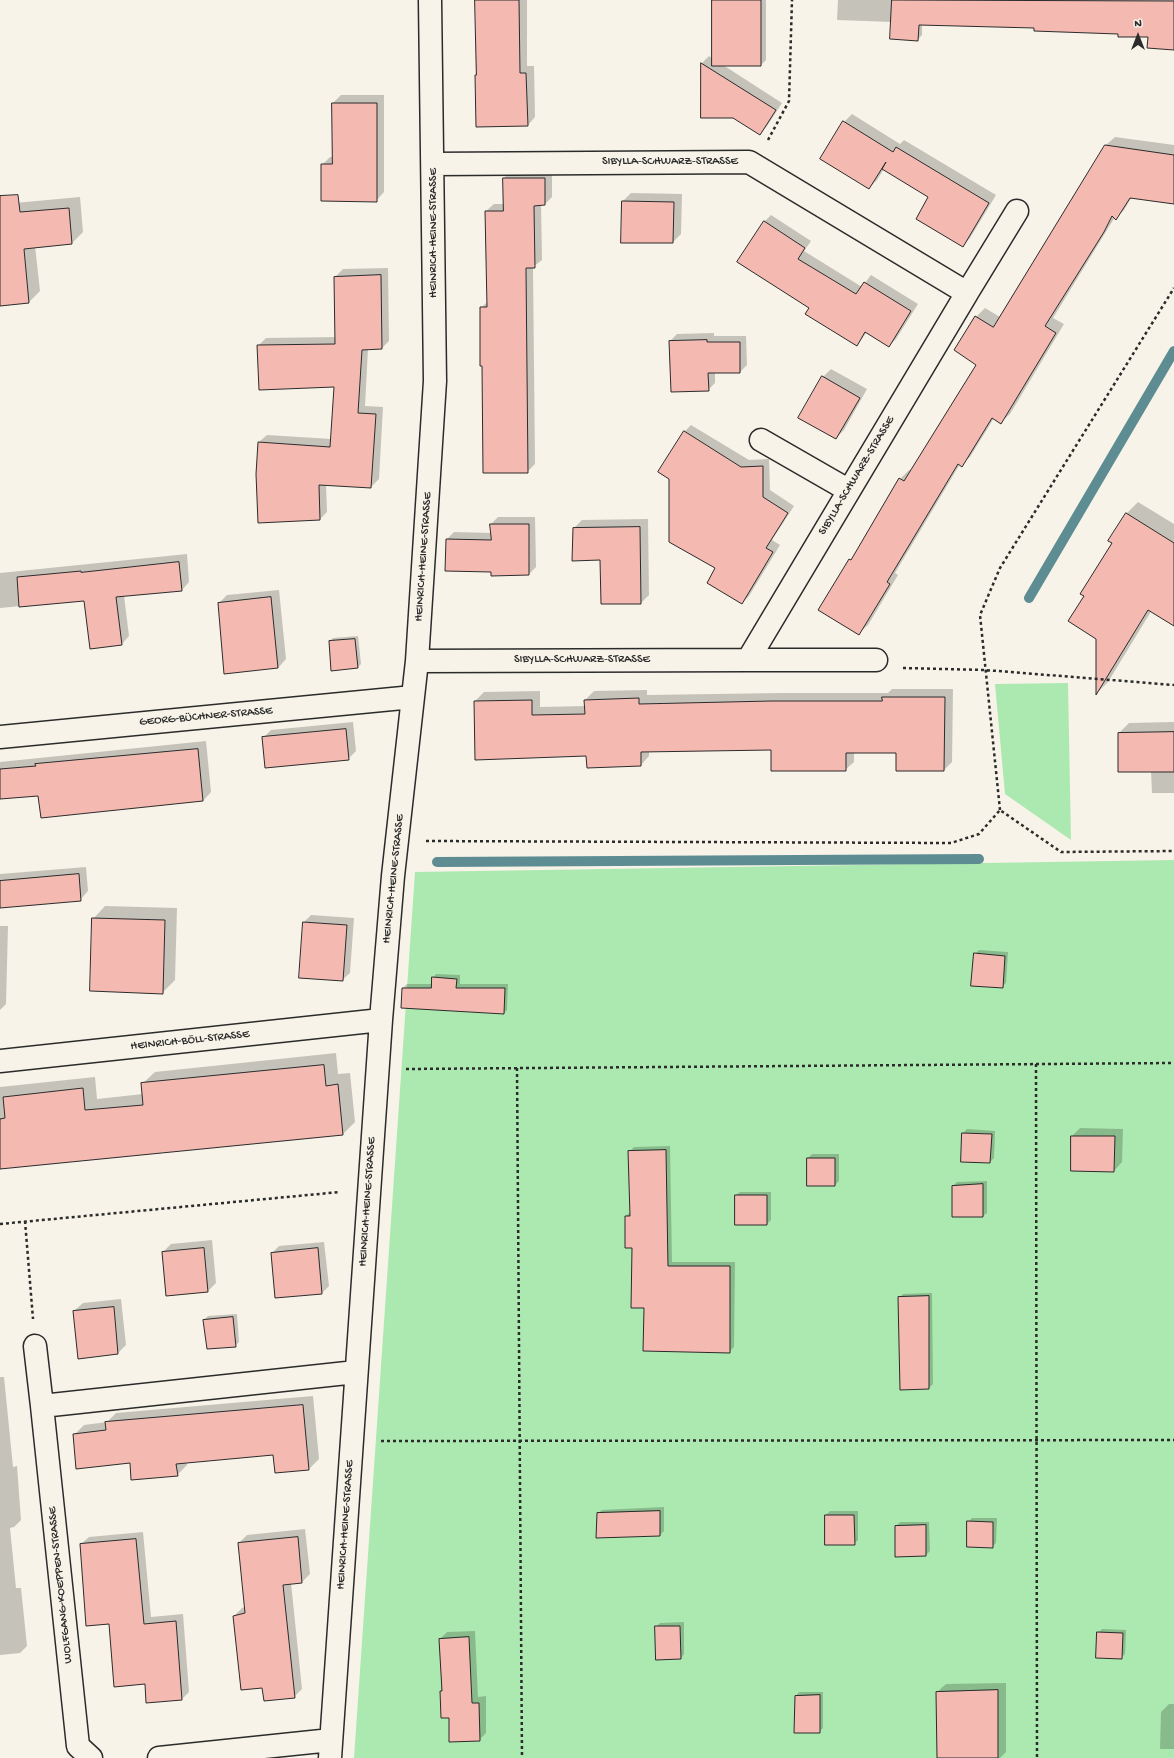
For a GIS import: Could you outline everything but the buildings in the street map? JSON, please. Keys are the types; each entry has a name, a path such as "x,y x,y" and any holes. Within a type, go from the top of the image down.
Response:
{"street":[{"name":"HEINRICH-HEINE-STRASSE","path":"331,1749 381,1020 397,841 417,661 435,381 430,0"},
{"name":"SIBYLLA-SCHWARZ-STRASSE","path":"433,164 749,162 967,293"},
{"name":"SIBYLLA-SCHWARZ-STRASSE","path":"748,660 848,490 1017,211"},
{"path":"761,440 848,490"},
{"name":"SIBYLLA-SCHWARZ-STRASSE","path":"417,661 876,660"},
{"name":"GEORG-BÜCHNER-STRASSE","path":"0,737 413,698"},
{"name":"HEINRICH-BÖLL-STRASSE","path":"0,1061 381,1020"},
{"name":"WOLFGANG-KOEPPEN-STRASSE","path":"35,1346 78,1746 92,1758"},
{"path":"42,1406 356,1372"},
{"path":"160,1758 331,1749"}],"path":[{"path":"754,164 789,101 792,0"},
{"path":"397,841 951,843 979,834 1000,810 980,615 1000,568 1174,288"},
{"path":"876,660 883,668 985,670 1174,685"},
{"path":"1000,810 1061,852 1174,851"},
{"path":"378,1069 1174,1063"},
{"path":"1036,1064 1037,1758"},
{"path":"517,1068 522,1758"},
{"path":"0,1224 369,1189"},
{"path":"25,1221 35,1346"},
{"path":"352,1440 1174,1440"}],"green space":[{"path":"1068,683 1071,840 1005,794 995,684"},
{"path":"1174,860 1174,1758 354,1758 415,872"}],"waterway":[{"path":"1029,598 1174,351"},
{"path":"437,862 979,859"}]}
